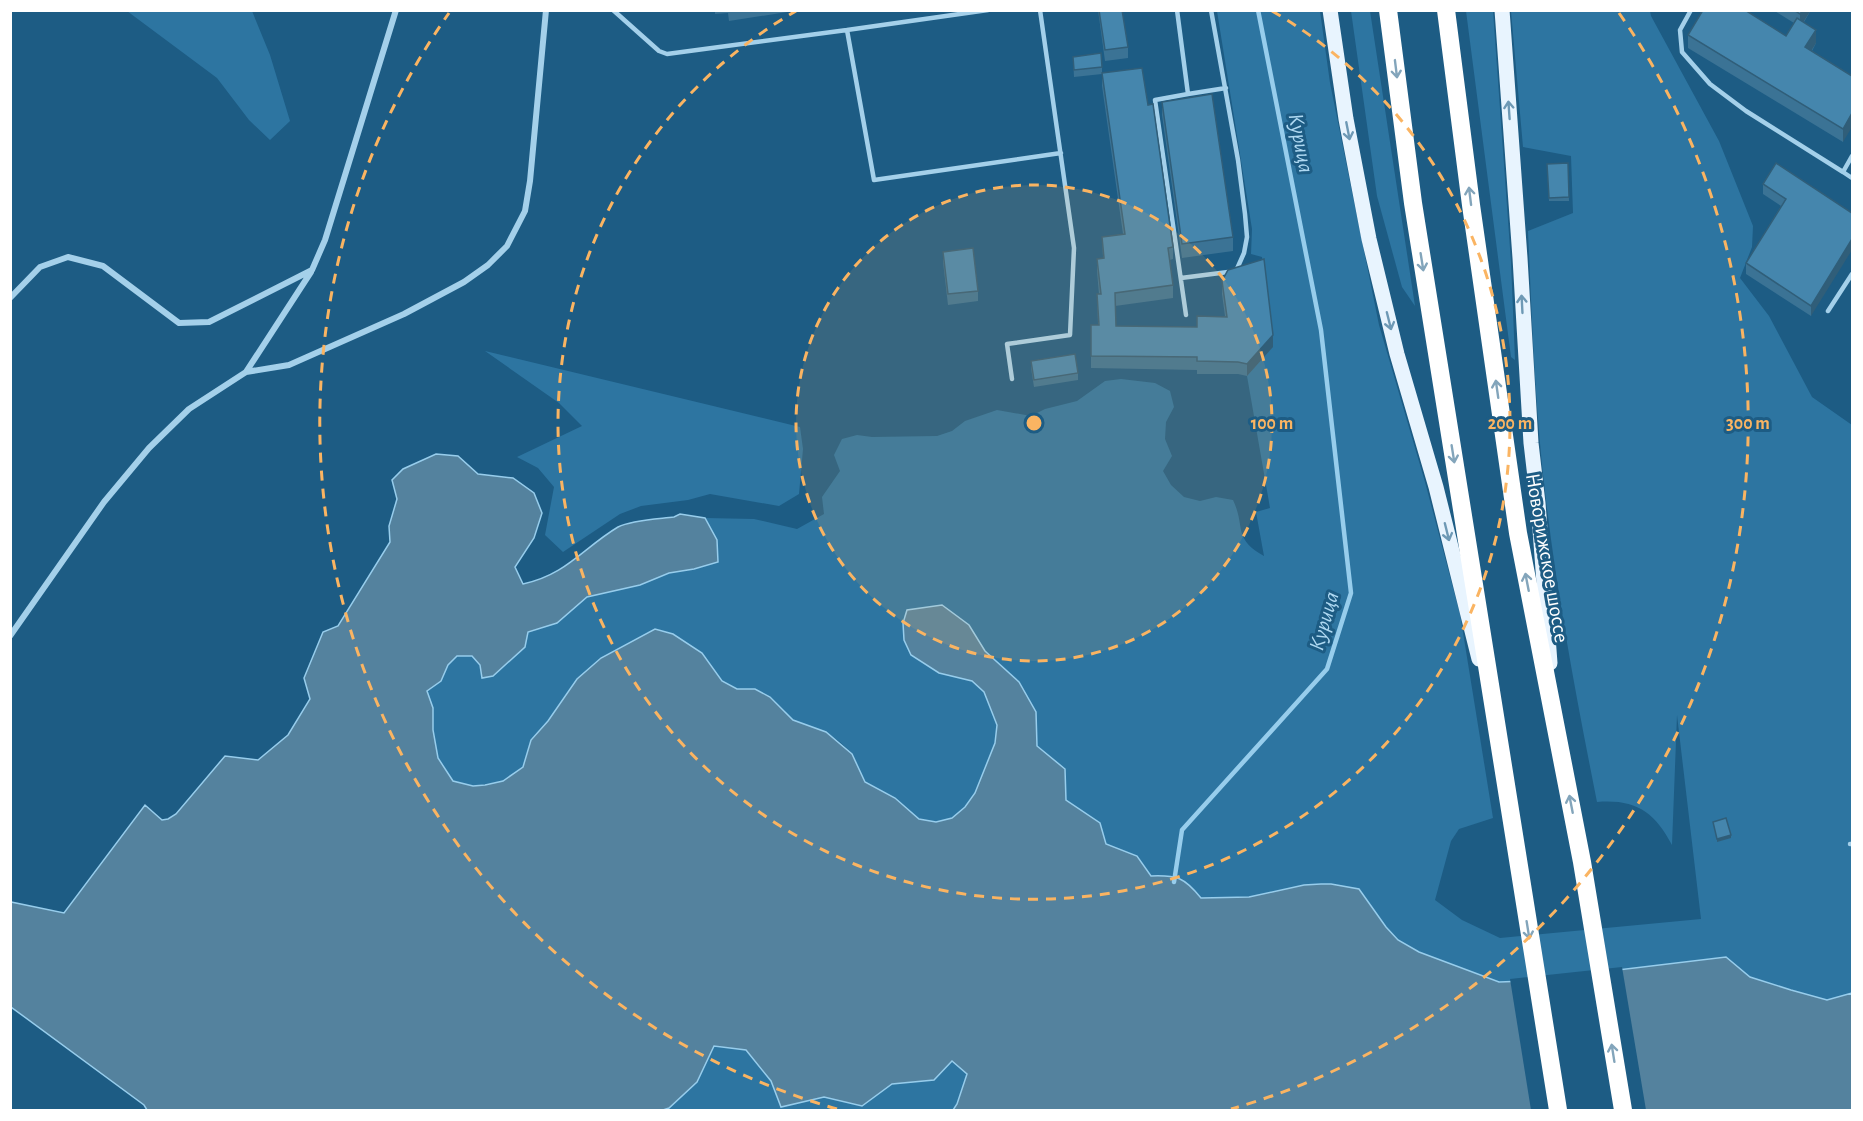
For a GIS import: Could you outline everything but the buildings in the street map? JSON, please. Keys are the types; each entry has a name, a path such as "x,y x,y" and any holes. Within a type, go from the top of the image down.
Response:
{"highway":[{"path":"1388,10 1413,203 1558,1110"},
{"name":"Новорижское шоссе","path":"1446,10 1518,534 1582,862 1623,1110"}],"main road":[{"path":"1330,10 1346,120 1370,239 1397,354 1436,487 1497,735"},
{"path":"1502,10 1531,443 1538,503 1554,722"}],"street":[{"path":"246,372 312,270 328,229 396,10"},
{"path":"10,636 104,502 149,448 189,409 246,372 289,365 404,314 464,282 488,265 507,246 525,211 530,182 546,10"},
{"path":"10,298 40,267 68,257 103,266 179,323 209,322 312,270"}],"lane":[{"path":"613,10 658,51 667,54 988,10"},
{"path":"1012,379 1007,345 1070,335 1074,248 1040,10"},
{"path":"1177,10 1188,94"},
{"path":"1181,278 1236,271 1244,253 1247,237 1226,88 1211,10"},
{"path":"1691,10 1680,30 1682,52 1710,84 1746,111 1852,178"},
{"path":"847,30 873,180 1061,153"},
{"path":"1186,315 1155,100 1226,88"},
{"path":"1843,172 1852,156"},
{"path":"1828,311 1852,274"}],"shaded area":[{"path":"127,11 252,11 270,55 290,121 270,140 249,120 217,78"},
{"path":"1217,11 1320,11 1330,83 1379,325 1425,482 1460,614 1493,818 1459,829 1451,841 1435,900 1462,920 1500,938 1701,919 1677,715 1672,845 1658,824 1642,810 1622,803 1597,802 1568,651 1546,500 1537,399 1528,231 1573,213 1571,156 1523,147 1511,11 1650,11 1719,141 1753,226 1752,247 1740,278 1769,316 1812,397 1852,425 1852,993 1827,1000 1791,990 1750,977 1726,957 1526,981 1499,982 1419,952 1398,940 1386,927 1304,885 1249,897 1201,898 1185,882 1174,877 1151,876 1137,856 1106,844 1100,823 1066,800 1065,769 1036,746 1036,712 1019,682 985,651 969,625 903,623 904,640 911,655 939,673 972,681 984,692 997,725 995,743 975,793 965,807 952,818 936,822 919,819 895,798 865,782 852,753 840,742 826,732 793,720 770,697 755,689 737,689 722,681 711,668 548,721 531,740 523,767 503,781 473,786 452,781 438,758 433,730 433,708 427,691 441,681 448,665 457,656 472,656 493,676 525,647 528,632 572,610 587,597 640,585 669,573 718,562 717,540 705,518 754,519 797,529 824,514 822,497 840,471 834,455 842,439 857,435 872,437 937,436 952,431 965,421 997,410 1031,416 1045,409 1077,401 1105,381 1121,379 1155,383 1170,391 1174,407 1166,422 1165,439 1172,456 1163,471 1171,485 1184,497 1200,501 1216,497 1233,500 1241,531 1247,543 1264,556 1256,512 1270,508 1247,376 1264,272 1262,257 1251,254 1252,229"},
{"path":"1351,11 1370,11 1415,306 1402,287 1377,196"},
{"path":"1466,11 1493,11 1511,262 1515,360 1511,357"},
{"path":"485,351 800,427 803,449 799,494 779,506 710,494 688,500 641,506 620,514 563,552 545,535 554,487 538,468 517,457 582,426 559,403"},
{"path":"436,454 458,456 478,474 513,478 534,493 542,513 534,538 515,567 523,584 538,580 563,568 606,535 630,523 674,517 680,514 705,518 717,540 718,562 669,573 640,585 587,597 557,623 528,632 525,647 493,676 482,678 480,665 472,656 457,656 448,665 441,681 427,691 433,708 433,730 438,758 453,781 473,786 485,785 503,781 523,767 531,740 548,721 577,679 601,658 655,629 673,634 702,653 722,681 737,689 755,689 770,697 793,720 826,732 852,754 865,782 895,798 919,819 936,822 952,818 965,807 975,793 995,743 997,725 984,692 972,681 939,673 911,655 904,640 903,623 907,610 942,605 969,625 985,651 1019,682 1036,712 1037,746 1065,769 1066,800 1100,823 1106,844 1137,856 1151,876 1179,879 1190,886 1201,898 1249,897 1304,885 1321,884 1359,889 1398,940 1419,952 1499,982 1526,981 1726,957 1750,977 1791,990 1827,1000 1852,993 1852,1110 953,1110 967,1074 952,1061 934,1080 892,1084 862,1106 824,1097 781,1107 771,1081 746,1050 714,1046 697,1082 669,1108 663,1110 147,1110 144,1105 11,1007 11,902 64,913 145,805 162,820 168,819 176,814 225,756 258,760 288,735 310,699 304,678 323,632 338,626 390,542 389,526 397,499 392,480 403,469"},
{"path":"713,1046 746,1050 771,1081 782,1107 824,1097 862,1106 892,1084 934,1080 952,1061 967,1073 953,1110 663,1110 669,1108 697,1082"}],"pier":[{"path":"1622,967 1646,1110 1531,1110 1510,979"}],"waterway":[{"name":"Курица","path":"1174,882 1182,830 1327,669 1351,593 1321,330 1258,10"}]}
